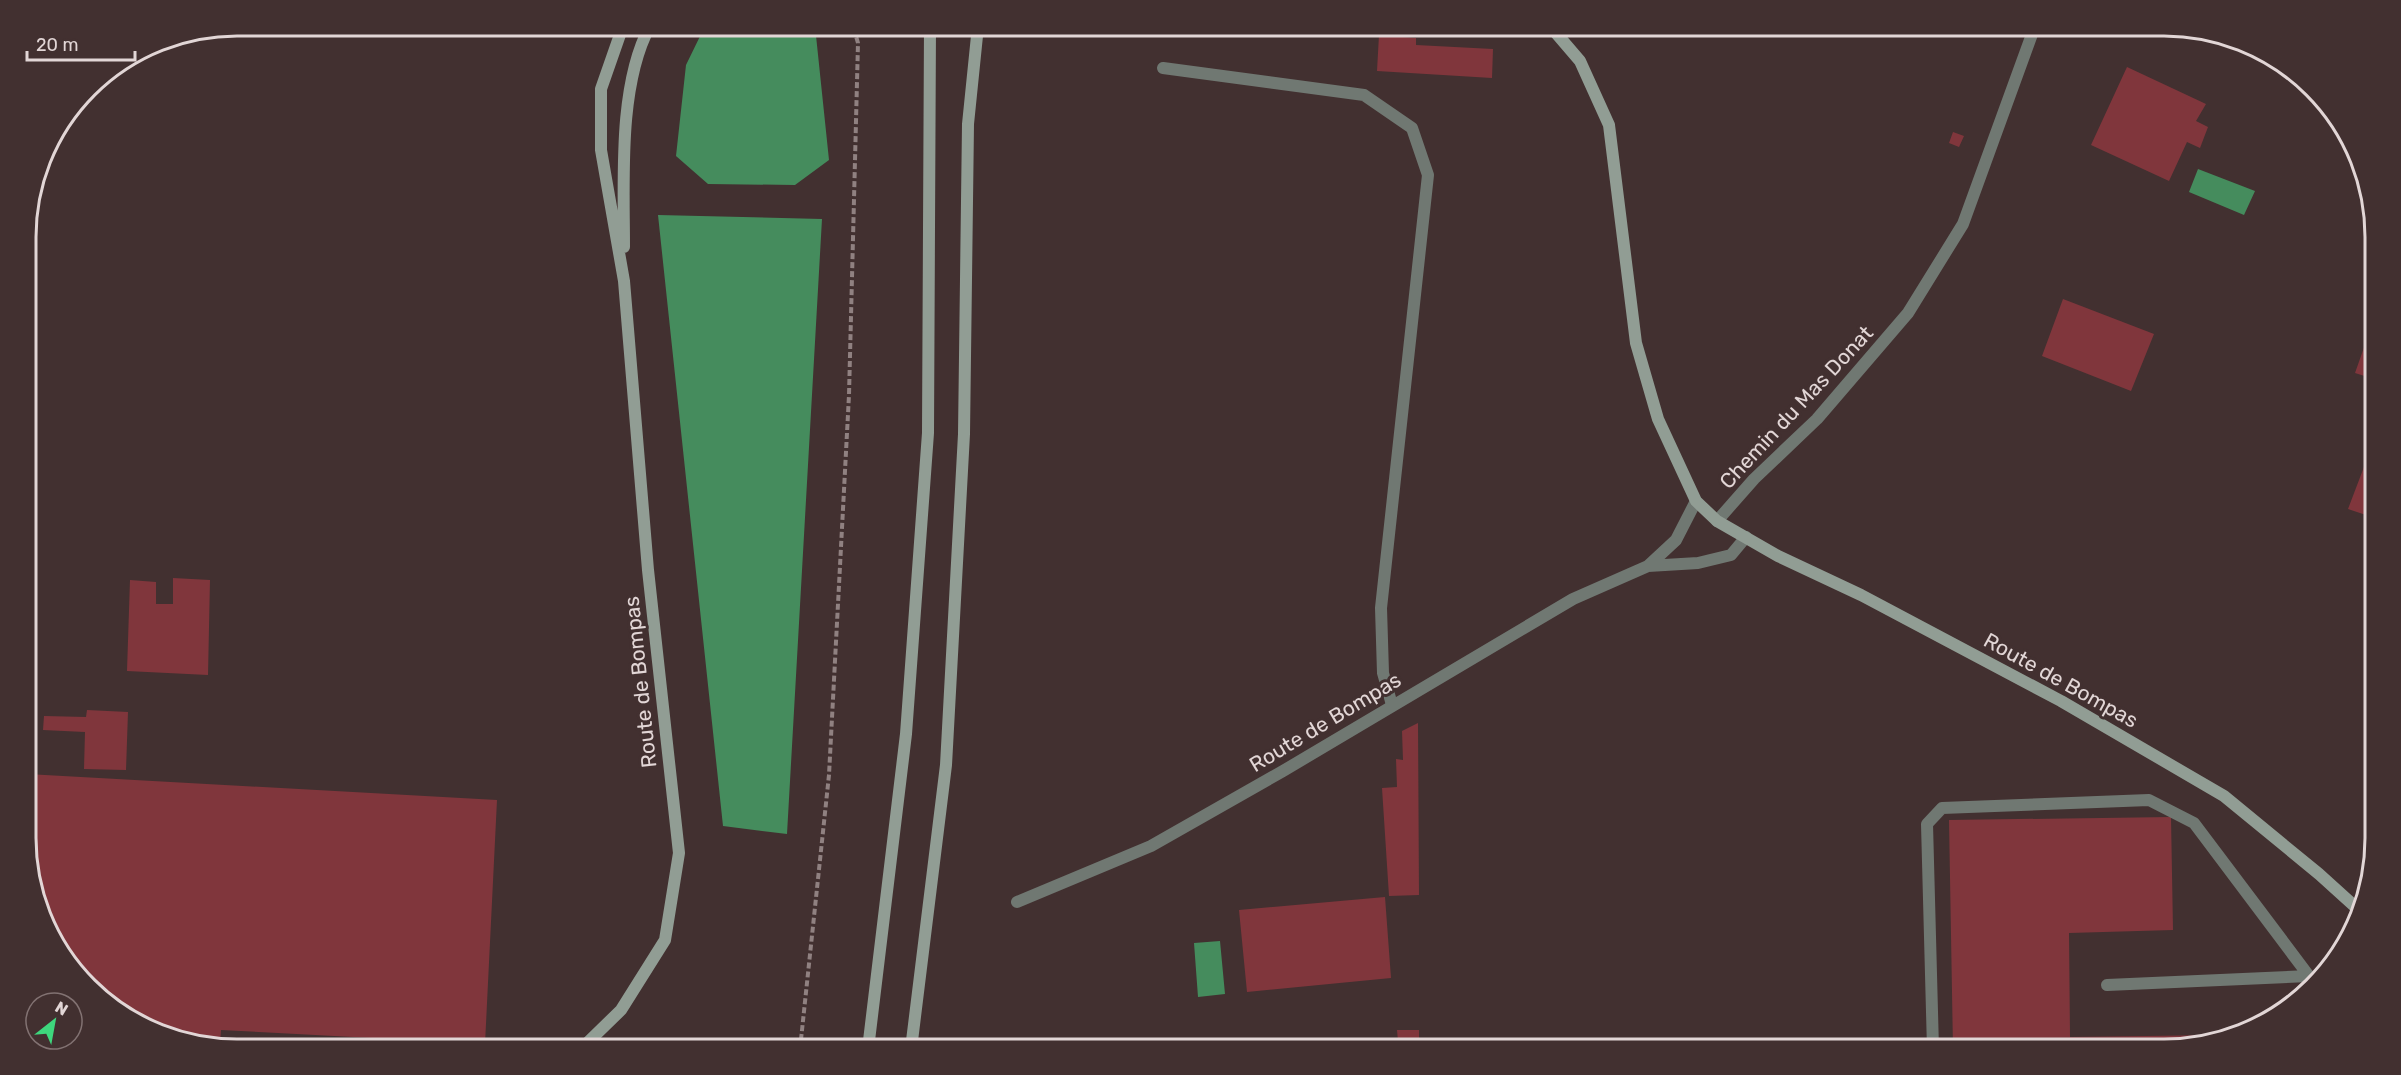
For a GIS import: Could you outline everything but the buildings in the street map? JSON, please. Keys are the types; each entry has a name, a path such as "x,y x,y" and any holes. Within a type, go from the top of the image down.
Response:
{"main road":[{"name":"Route de Bompas","path":"620,36 601,89 601,150 624,281"},
{"name":"Route de Bompas","path":"591,1039 621,1010 665,940 679,853 648,570 624,281 624,156 630,93 645,36"},
{"path":"869,1039 906,734 928,433 930,36"},
{"path":"912,1039 946,765 964,434 968,124 977,36"},
{"path":"1559,36 1580,61 1609,124 1636,343 1658,419 1696,501"},
{"name":"Route de Bompas","path":"1696,501 1717,521 1778,556 1861,595 2061,701 2224,795 2353,905"}],"street":[{"name":"Chemin du Mas Donat","path":"1717,521 1754,479 1817,419 1908,313 1963,224 2031,36"},
{"path":"1162,68 1364,95 1412,128 1428,175 1381,608 1383,673 1392,705"},
{"path":"1648,566 1676,540 1696,501"},
{"path":"1648,566 1698,563 1731,555 1746,537"},
{"name":"Route de Bompas","path":"1017,902 1151,846 1283,771 1573,599 1648,566"},
{"path":"1933,1039 1927,824 1942,808 2149,800 2194,823 2310,975"},
{"path":"2107,985 2307,979"}],"path":[{"path":"801,1039 829,775 849,395 858,43 856,36"}],"shaded area":[{"path":"700,36 816,36 829,160 795,185 708,184 676,156 686,65"},
{"path":"2198,169 2255,191 2244,215 2189,192"},
{"path":"658,215 822,219 787,834 723,826"},
{"path":"1220,941 1225,994 1198,997 1194,943"}]}
